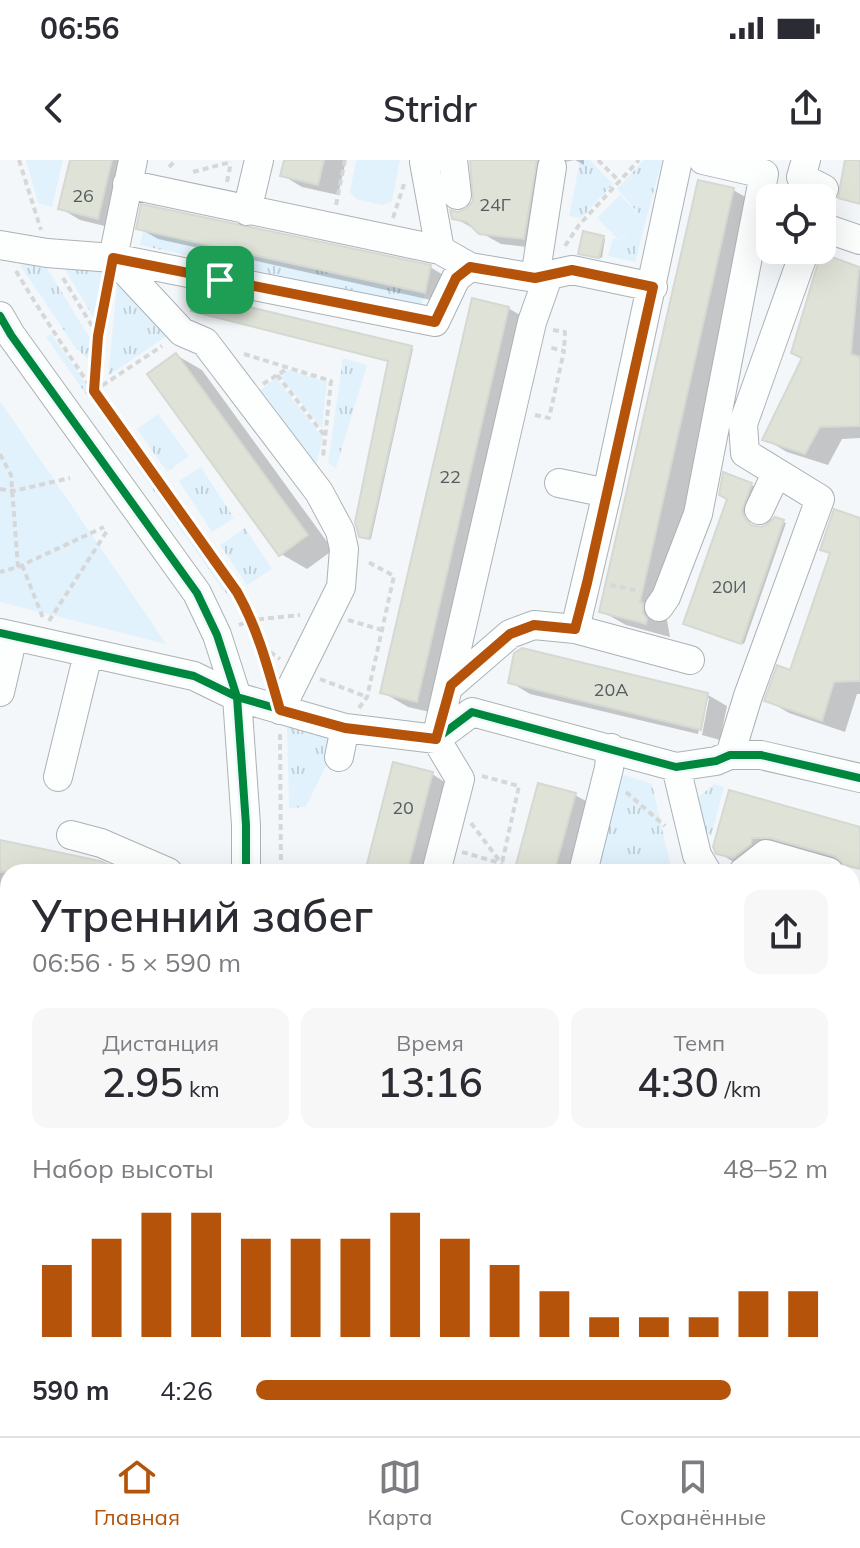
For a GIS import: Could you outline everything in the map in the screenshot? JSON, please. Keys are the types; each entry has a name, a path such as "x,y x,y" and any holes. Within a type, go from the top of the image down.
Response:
{"street":[{"path":"247,211 259,160"},
{"path":"431,160 424,162 440,250"},
{"path":"453,160 457,195"},
{"path":"575,629 653,287 678,160"},
{"path":"663,602 698,514 764,174 703,160"},
{"path":"806,160 801,177 814,184"},
{"path":"438,864 460,779 436,739 451,685 542,276 552,167"},
{"path":"113,258 130,172 247,211 440,250 470,267 542,276 572,270 653,287"},
{"path":"836,232 860,240"},
{"path":"0,245 47,253 113,258 435,322 456,278 470,267"},
{"path":"113,258 193,337 313,483 340,531 344,549 341,587 280,710"},
{"path":"730,755 748,696 820,499 745,453 743,424 800,264"},
{"path":"0,316 197,593 217,635 237,697 246,864"},
{"path":"759,510 776,474"},
{"path":"559,483 607,493"},
{"path":"451,685 510,634 534,625 575,629 690,660"},
{"path":"0,692 7,634 194,676 237,697 345,728 436,739 472,712 610,758 676,767 716,761 730,755 761,755 860,778"},
{"path":"58,777 88,654"},
{"path":"339,757 345,728"},
{"path":"585,864 610,758"},
{"path":"676,767 702,864"},
{"path":"71,835 101,843 150,864"},
{"path":"753,864 766,854 801,864"}],"path":[{"path":"19,160 47,253 98,336"},
{"path":"168,168 176,160"},
{"path":"181,175 237,160"},
{"path":"336,206 345,160"},
{"path":"598,160 620,182"},
{"path":"566,244 639,160"},
{"path":"393,218 405,179"},
{"path":"0,245 43,316 237,592 252,620 280,710 281,864"},
{"path":"94,391 98,336 113,258"},
{"path":"33,322 43,316"},
{"path":"545,346 554,329 565,332 564,351"},
{"path":"94,391 193,337 331,381 321,476 313,483"},
{"path":"277,375 325,437"},
{"path":"0,454 11,475 20,566 46,620 105,529 20,566 0,572"},
{"path":"0,489 13,491 70,478"},
{"path":"344,549 394,576 367,697 345,728"},
{"path":"588,580 663,602"},
{"path":"239,625 252,620 302,615 329,607 346,620 382,631"},
{"path":"610,758 629,795 702,864"},
{"path":"476,775 519,786 502,864"},
{"path":"453,804 465,814 502,864"},
{"path":"456,850 502,864"}],"green space":[{"path":"26,160 63,160 52,207 38,203"},
{"path":"356,160 400,160 392,201 382,205 356,199 350,192"},
{"path":"580,160 590,160 613,184 581,218 569,216"},
{"path":"644,160 662,160 635,262 608,256 613,238 620,240 642,217 617,189"},
{"path":"620,195 642,217 619,240 597,218"},
{"path":"143,230 425,293 421,307 140,245"},
{"path":"43,262 90,338 88,359 75,347 20,265"},
{"path":"63,266 102,269 94,319"},
{"path":"118,277 171,333 108,376"},
{"path":"51,334 239,602 235,604 219,584 46,337"},
{"path":"343,358 367,365 336,468 328,463"},
{"path":"288,370 327,382 322,428 279,375"},
{"path":"276,378 323,438 316,466 258,392"},
{"path":"0,401 150,620 166,644 0,602"},
{"path":"158,414 189,456 167,472 137,429"},
{"path":"201,467 234,518 212,532 179,481"},
{"path":"245,528 272,569 247,585 220,545"},
{"path":"287,727 330,736 331,755 306,807 289,808"},
{"path":"625,775 652,784 670,864 593,864 614,781"},
{"path":"714,784 724,787 711,837 698,823 699,797"}],"building":[{"path":"70,160 112,160 98,219 58,209"},
{"path":"284,160 324,160 318,185 280,176"},
{"path":"470,160 537,160 524,239 479,234 467,222 452,219 450,210 458,212 466,209 473,201"},
{"path":"845,160 860,160 860,204 838,198"},
{"path":"698,180 734,188 640,602 643,603 646,624 599,612"},
{"path":"141,204 431,265 425,293 136,229"},
{"path":"583,231 604,236 599,258 578,254"},
{"path":"836,259 859,267 851,354 860,357 860,426 820,427 805,454 762,440 802,358 791,353 818,264 836,264"},
{"path":"195,294 412,346 369,539 359,537 355,522 388,361 191,311"},
{"path":"472,298 509,307 417,702 380,693"},
{"path":"176,353 308,535 279,556 147,374"},
{"path":"723,472 752,483 742,511 751,525 761,527 775,517 784,520 741,644 683,624 727,499 719,495"},
{"path":"834,509 860,518 860,681 834,682 822,721 764,701 777,665 790,670 830,553 820,550"},
{"path":"522,648 708,693 701,730 508,683 514,653"},
{"path":"393,762 433,772 409,864 367,864"},
{"path":"538,783 576,793 556,864 516,864"},
{"path":"729,790 860,827 860,864 843,864 834,856 770,838 752,838 751,844 733,858 716,854 713,847"},
{"path":"0,840 107,864 0,864"}],"cycle path":[{"path":"0,316 197,593 217,635 237,697 246,864"},
{"path":"0,633 194,676 237,697 345,728 436,739 472,712 676,767 716,761 730,755 761,755 860,778"}],"route":[{"path":"113,258 220,280 435,322 456,278 470,267 535,278 572,270 653,287 575,629 534,625 510,634 451,685 436,739 345,728 280,710 262,646 237,592 94,391 98,336 113,258"}]}
